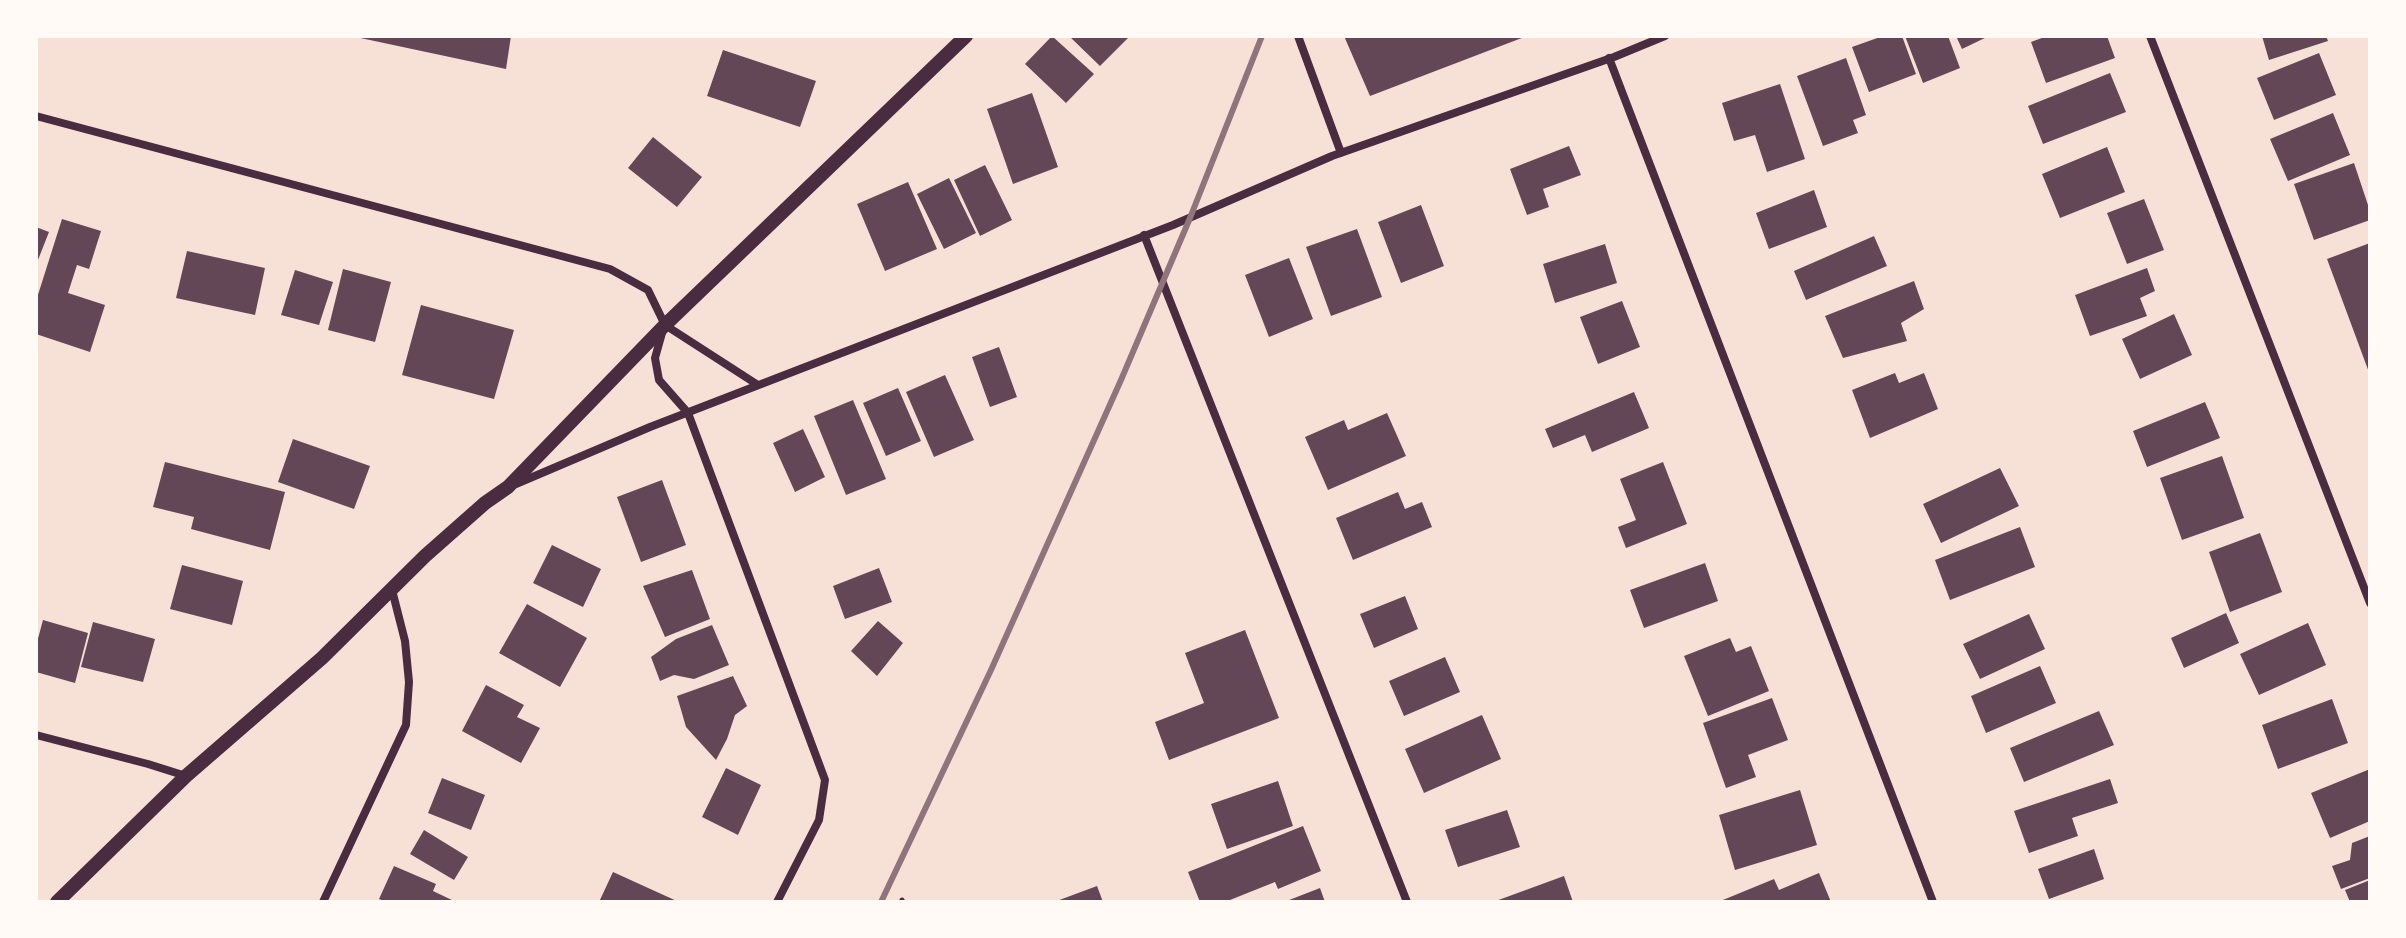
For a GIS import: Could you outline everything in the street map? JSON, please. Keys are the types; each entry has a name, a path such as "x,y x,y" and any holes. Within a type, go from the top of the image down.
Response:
{"street":[{"path":"57,902 186,776 322,658 425,556 508,487 665,325 966,36"},
{"path":"1298,36 1341,153"},
{"path":"508,487 650,427 1173,225 1341,153 1665,36"},
{"path":"2150,36 2370,603"},
{"path":"1609,58 1933,902"},
{"path":"36,116 610,269 648,290 665,325 758,385"},
{"path":"1144,235 1407,902"},
{"path":"665,325 655,358 659,380 688,413 825,780 819,820 777,902"},
{"path":"323,902 406,725 409,682 405,641 392,590"},
{"path":"36,735 186,776"}],"building":[{"path":"351,36 511,36 506,69"},
{"path":"1052,36 1094,74 1066,103 1025,64"},
{"path":"1069,36 1130,36 1100,66"},
{"path":"1344,36 1527,36 1370,96"},
{"path":"1883,36 1902,36 1916,74 1869,92 1852,47"},
{"path":"1905,36 1948,36 1960,68 1923,83"},
{"path":"1956,36 1989,36 1962,49"},
{"path":"2047,36 2107,36 2115,58 2046,83 2031,42"},
{"path":"2262,36 2326,36 2328,41 2269,60"},
{"path":"723,50 816,81 800,127 707,96"},
{"path":"2319,53 2336,95 2274,120 2257,78"},
{"path":"1846,58 1866,115 1853,120 1858,133 1823,146 1797,76"},
{"path":"2110,73 2126,112 2043,144 2028,106"},
{"path":"1780,84 1805,159 1767,172 1755,135 1734,141 1722,103"},
{"path":"1032,93 1058,167 1013,184 987,109"},
{"path":"2333,113 2350,155 2288,181 2270,139"},
{"path":"653,137 702,177 677,207 628,168"},
{"path":"1569,146 1581,175 1543,189 1549,207 1527,215 1510,169"},
{"path":"2107,147 2125,192 2060,218 2042,174"},
{"path":"2354,163 2370,211 2370,220 2314,240 2294,184"},
{"path":"985,165 1012,220 980,236 954,180"},
{"path":"949,178 976,233 944,249 917,194"},
{"path":"908,182 937,249 885,271 857,204"},
{"path":"1814,190 1827,227 1769,249 1756,213"},
{"path":"2144,199 2164,250 2127,264 2107,213"},
{"path":"1421,205 1444,266 1401,283 1378,222"},
{"path":"62,219 101,231 89,269 77,265 68,293 105,305 90,352 36,334 36,301"},
{"path":"36,227 49,232 36,265"},
{"path":"1357,229 1382,297 1331,316 1306,247"},
{"path":"1874,236 1887,266 1806,300 1794,271"},
{"path":"2370,243 2370,375 2327,259"},
{"path":"1605,244 1617,283 1555,303 1543,264"},
{"path":"187,251 265,268 255,315 176,298"},
{"path":"1289,258 1313,319 1269,337 1245,275"},
{"path":"2147,268 2155,291 2140,298 2147,316 2090,336 2075,295"},
{"path":"343,269 391,282 375,342 328,330"},
{"path":"295,270 333,282 319,325 281,315"},
{"path":"1914,281 1924,309 1901,323 1907,341 1843,358 1825,316"},
{"path":"1622,301 1640,347 1598,364 1580,317"},
{"path":"421,305 514,330 494,399 402,375"},
{"path":"2174,314 2192,355 2140,379 2122,339"},
{"path":"999,347 1017,397 990,407 972,357"},
{"path":"1895,373 1899,383 1924,373 1938,409 1870,438 1852,390"},
{"path":"945,375 974,440 934,457 906,392"},
{"path":"898,388 921,441 886,456 863,403"},
{"path":"1634,392 1649,428 1592,452 1585,435 1553,448 1545,429"},
{"path":"853,400 886,479 846,495 814,416"},
{"path":"2205,402 2220,438 2147,467 2133,431"},
{"path":"1387,413 1406,456 1328,490 1305,437 1344,420 1348,430"},
{"path":"803,429 825,477 795,492 773,443"},
{"path":"293,439 370,466 354,509 278,482"},
{"path":"2222,456 2244,518 2182,540 2160,478"},
{"path":"165,462 285,492 270,550 191,529 194,517 153,507"},
{"path":"1663,462 1687,524 1626,548 1618,527 1636,520 1620,479"},
{"path":"2000,468 2019,506 1941,543 1923,504"},
{"path":"662,480 686,545 641,562 617,497"},
{"path":"1398,492 1405,509 1422,502 1432,527 1353,560 1336,518"},
{"path":"2020,527 2035,567 1950,600 1935,560"},
{"path":"2260,533 2282,592 2230,612 2209,552"},
{"path":"552,545 601,569 583,607 533,583"},
{"path":"1705,563 1718,601 1644,628 1630,590"},
{"path":"182,565 243,581 232,625 170,609"},
{"path":"879,568 892,602 845,619 833,586"},
{"path":"692,570 710,619 665,637 643,586"},
{"path":"1405,596 1418,629 1374,648 1360,614"},
{"path":"527,604 587,638 560,687 499,653"},
{"path":"2226,613 2239,643 2184,668 2171,638"},
{"path":"2029,614 2045,649 1980,679 1963,644"},
{"path":"43,620 88,633 75,683 36,672 36,646"},
{"path":"878,621 903,643 877,676 851,651"},
{"path":"93,622 155,639 143,682 81,667"},
{"path":"2308,623 2326,665 2259,695 2240,654"},
{"path":"712,625 729,665 694,679 674,675 660,681 651,657 676,639"},
{"path":"1245,630 1279,718 1169,760 1155,722 1204,703 1185,653"},
{"path":"1730,638 1736,652 1751,646 1769,691 1708,716 1684,656"},
{"path":"1445,657 1460,692 1404,716 1389,681"},
{"path":"2040,666 2056,703 1986,733 1971,696"},
{"path":"733,676 747,706 735,715 716,760 686,727 677,696"},
{"path":"486,685 524,705 517,717 540,728 521,763 462,731"},
{"path":"1772,698 1788,740 1748,755 1756,777 1726,788 1703,723"},
{"path":"2332,699 2348,743 2278,769 2262,725"},
{"path":"2099,711 2114,745 2024,782 2010,748"},
{"path":"1482,715 1501,759 1424,793 1405,749"},
{"path":"726,768 761,785 738,835 702,817"},
{"path":"2370,769 2370,821 2330,838 2311,793"},
{"path":"442,778 485,795 471,830 428,813"},
{"path":"2110,779 2118,803 2072,818 2078,836 2029,853 2014,811"},
{"path":"1278,781 1293,826 1227,849 1211,804"},
{"path":"1800,790 1817,845 1735,870 1719,815"},
{"path":"1507,810 1520,847 1458,867 1445,830"},
{"path":"1303,826 1321,871 1278,889 1275,882 1225,902 1200,902 1188,872"},
{"path":"424,830 468,857 454,880 410,854"},
{"path":"2370,836 2370,878 2341,889 2332,866 2350,860 2352,843"},
{"path":"2094,849 2104,879 2049,899 2038,869"},
{"path":"394,866 436,884 433,891 456,902 386,902 379,899"},
{"path":"613,872 679,902 599,902"},
{"path":"1819,873 1831,902 1718,902 1774,879 1779,890"},
{"path":"1564,876 1573,902 1493,902"},
{"path":"2370,880 2370,902 2350,902 2345,890"},
{"path":"1097,886 1103,902 1054,902"},
{"path":"1320,888 1325,902 1284,902"}],"railway":[{"path":"881,902 991,670 1121,380 1190,218 1262,36"}]}
